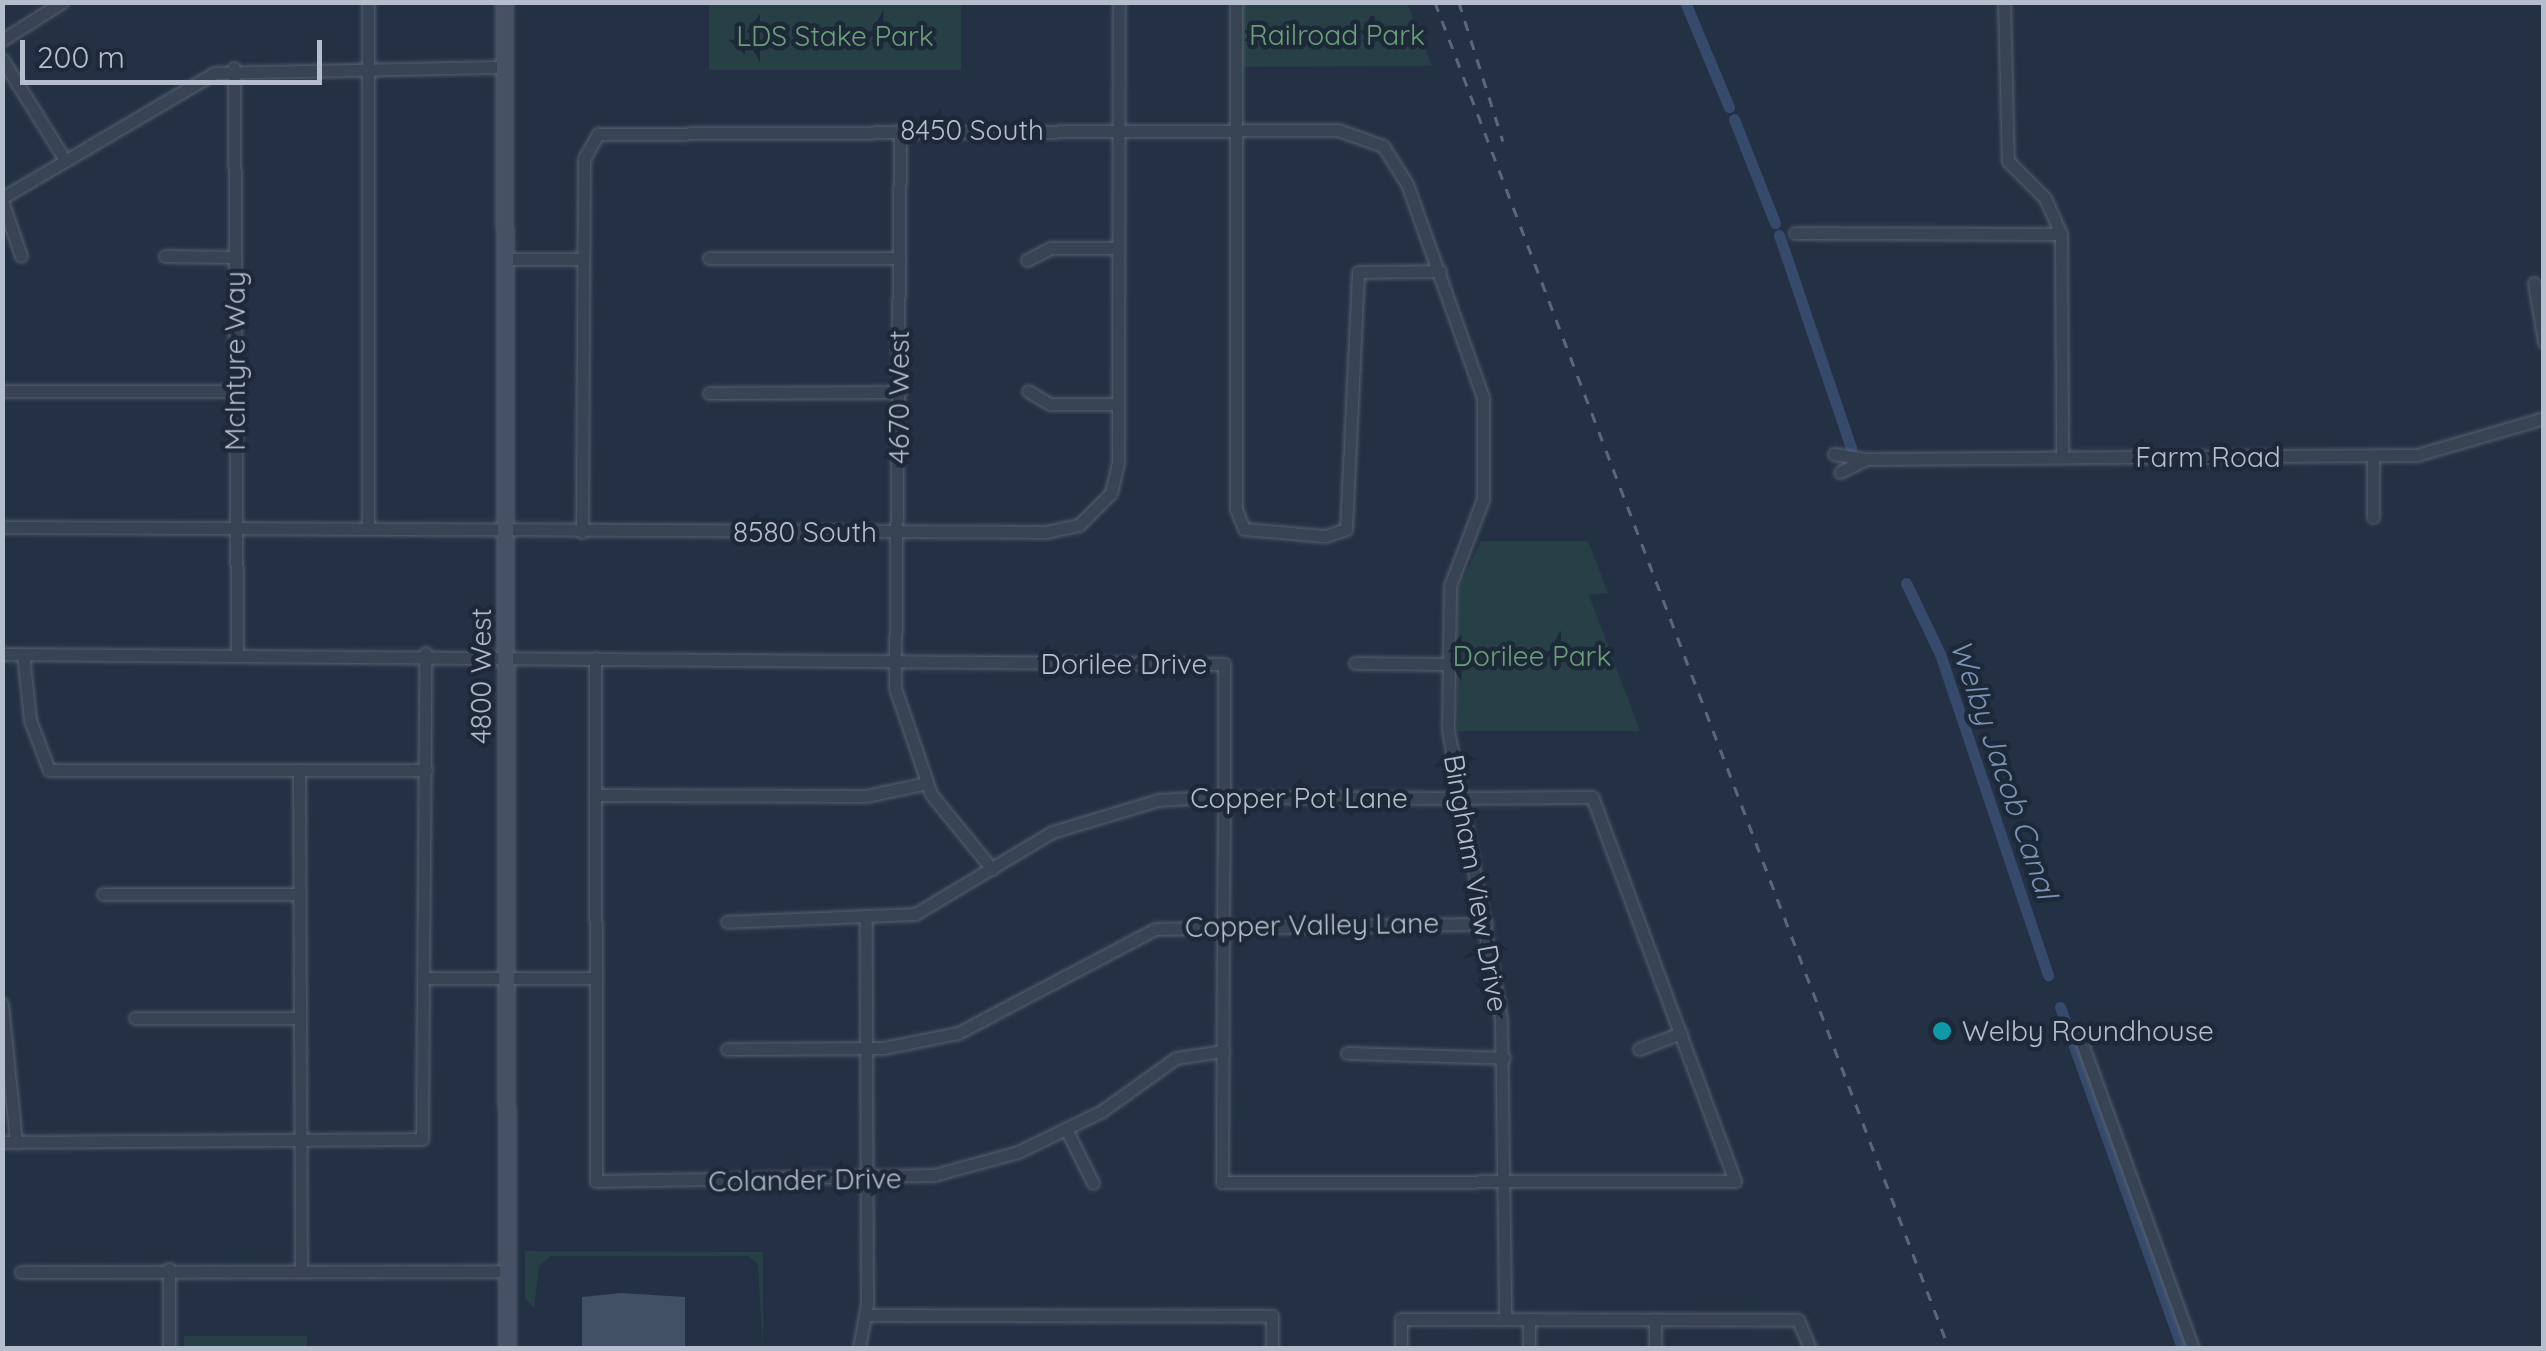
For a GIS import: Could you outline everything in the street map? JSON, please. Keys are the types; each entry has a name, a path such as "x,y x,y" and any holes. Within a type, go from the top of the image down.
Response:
{"street":[{"path":"2,40 62,2"},
{"path":"368,2 368,527"},
{"name":"4800 West","path":"504,2 507,1348"},
{"path":"1028,391 1050,404 1118,404 1119,2"},
{"path":"1236,2 1239,523 1261,536 1346,529 1358,272 1440,272"},
{"path":"2004,2 2008,162 2045,198 2061,234 2062,457"},
{"path":"2,59 65,160"},
{"path":"21,256 2,200 200,78 234,68 504,67"},
{"name":"McIntyre Way","path":"234,68 236,654"},
{"name":"8450 South","path":"580,259 592,139 616,130 1355,132"},
{"name":"4670 West","path":"900,130 894,663 927,783"},
{"name":"Bingham View Drive","path":"1355,132 1397,162 1476,368 1486,432 1478,522 1450,586 1448,664 1456,798 1486,924 1504,1058 1505,1319"},
{"path":"1795,233 2061,234"},
{"path":"1027,260 1051,248 1118,248"},
{"path":"166,256 234,257"},
{"path":"505,258 580,259 582,532"},
{"path":"709,258 900,258"},
{"path":"2534,283 2544,342"},
{"path":"2,392 235,391"},
{"path":"709,393 900,392"},
{"name":"8580 South","path":"2,527 1046,532 1100,510 1116,477 1118,404"},
{"name":"Farm Road","path":"1834,454 1866,459 2373,456 2440,452 2544,418"},
{"path":"2373,456 2373,516"},
{"path":"1840,472 1866,459"},
{"path":"2,1004 9,1142 422,1139 426,978 425,653"},
{"name":"Dorilee Drive","path":"2,654 425,653 894,663 1224,664 1222,1182 1504,1183"},
{"path":"23,654 30,720 49,770 426,770"},
{"path":"426,978 596,978 595,658"},
{"path":"1355,663 1448,664"},
{"path":"299,770 301,1270"},
{"path":"595,795 866,796 927,783 992,869"},
{"name":"Copper Pot Lane","path":"727,922 866,923 933,908 992,869 1101,812 1224,797 1592,797 1735,1180 1504,1183"},
{"path":"103,894 300,894"},
{"path":"859,1348 866,1315 866,923"},
{"name":"Copper Valley Lane","path":"727,1049 867,1048 997,1018 1118,941 1223,924 1486,924"},
{"name":"Colander Drive","path":"596,978 596,1181 866,1182 976,1166 1067,1131 1176,1058 1223,1051"},
{"path":"135,1018 300,1018"},
{"path":"1639,1048 1681,1033"},
{"path":"2080,1038 2193,1348"},
{"path":"1347,1053 1504,1058"},
{"path":"1067,1131 1092,1183"},
{"path":"169,1269 169,1348"},
{"path":"21,1272 507,1271"},
{"path":"866,1315 1272,1316 1272,1348"},
{"path":"1401,1348 1401,1319 1798,1320 1810,1348"},
{"path":"1529,1319 1529,1348"},
{"path":"1655,1320 1655,1348"}],"green space":[{"name":"LDS Stake Park","path":"709,3 961,3 961,70 709,70"},
{"name":"Railroad Park","path":"1242,3 1407,3 1432,66 1242,67"},
{"name":"Dorilee Park","path":"1481,541 1588,541 1608,593 1589,595 1640,731 1458,731 1457,591"},
{"path":"525,1251 763,1252 763,1348 758,1264 748,1256 551,1256 539,1266 534,1308 525,1298"},
{"path":"184,1336 307,1336 307,1348 184,1348"}],"building":[{"path":"621,1293 685,1297 685,1348 582,1348 582,1297"}],"waterway":[{"name":"Welby Jacob Canal","path":"1685,2 1729,107"},
{"name":"Welby Jacob Canal","path":"1734,119 1775,223"},
{"name":"Welby Jacob Canal","path":"1779,235 1851,448"},
{"name":"Welby Jacob Canal","path":"1906,583 1940,654 2048,975"},
{"name":"Welby Jacob Canal","path":"2060,1007 2182,1348"}],"railway":[{"path":"1435,2 1949,1348"},
{"path":"1459,2 1503,141"}],"place":[{"name":"Welby Roundhouse","path":"1942,1031"}]}
